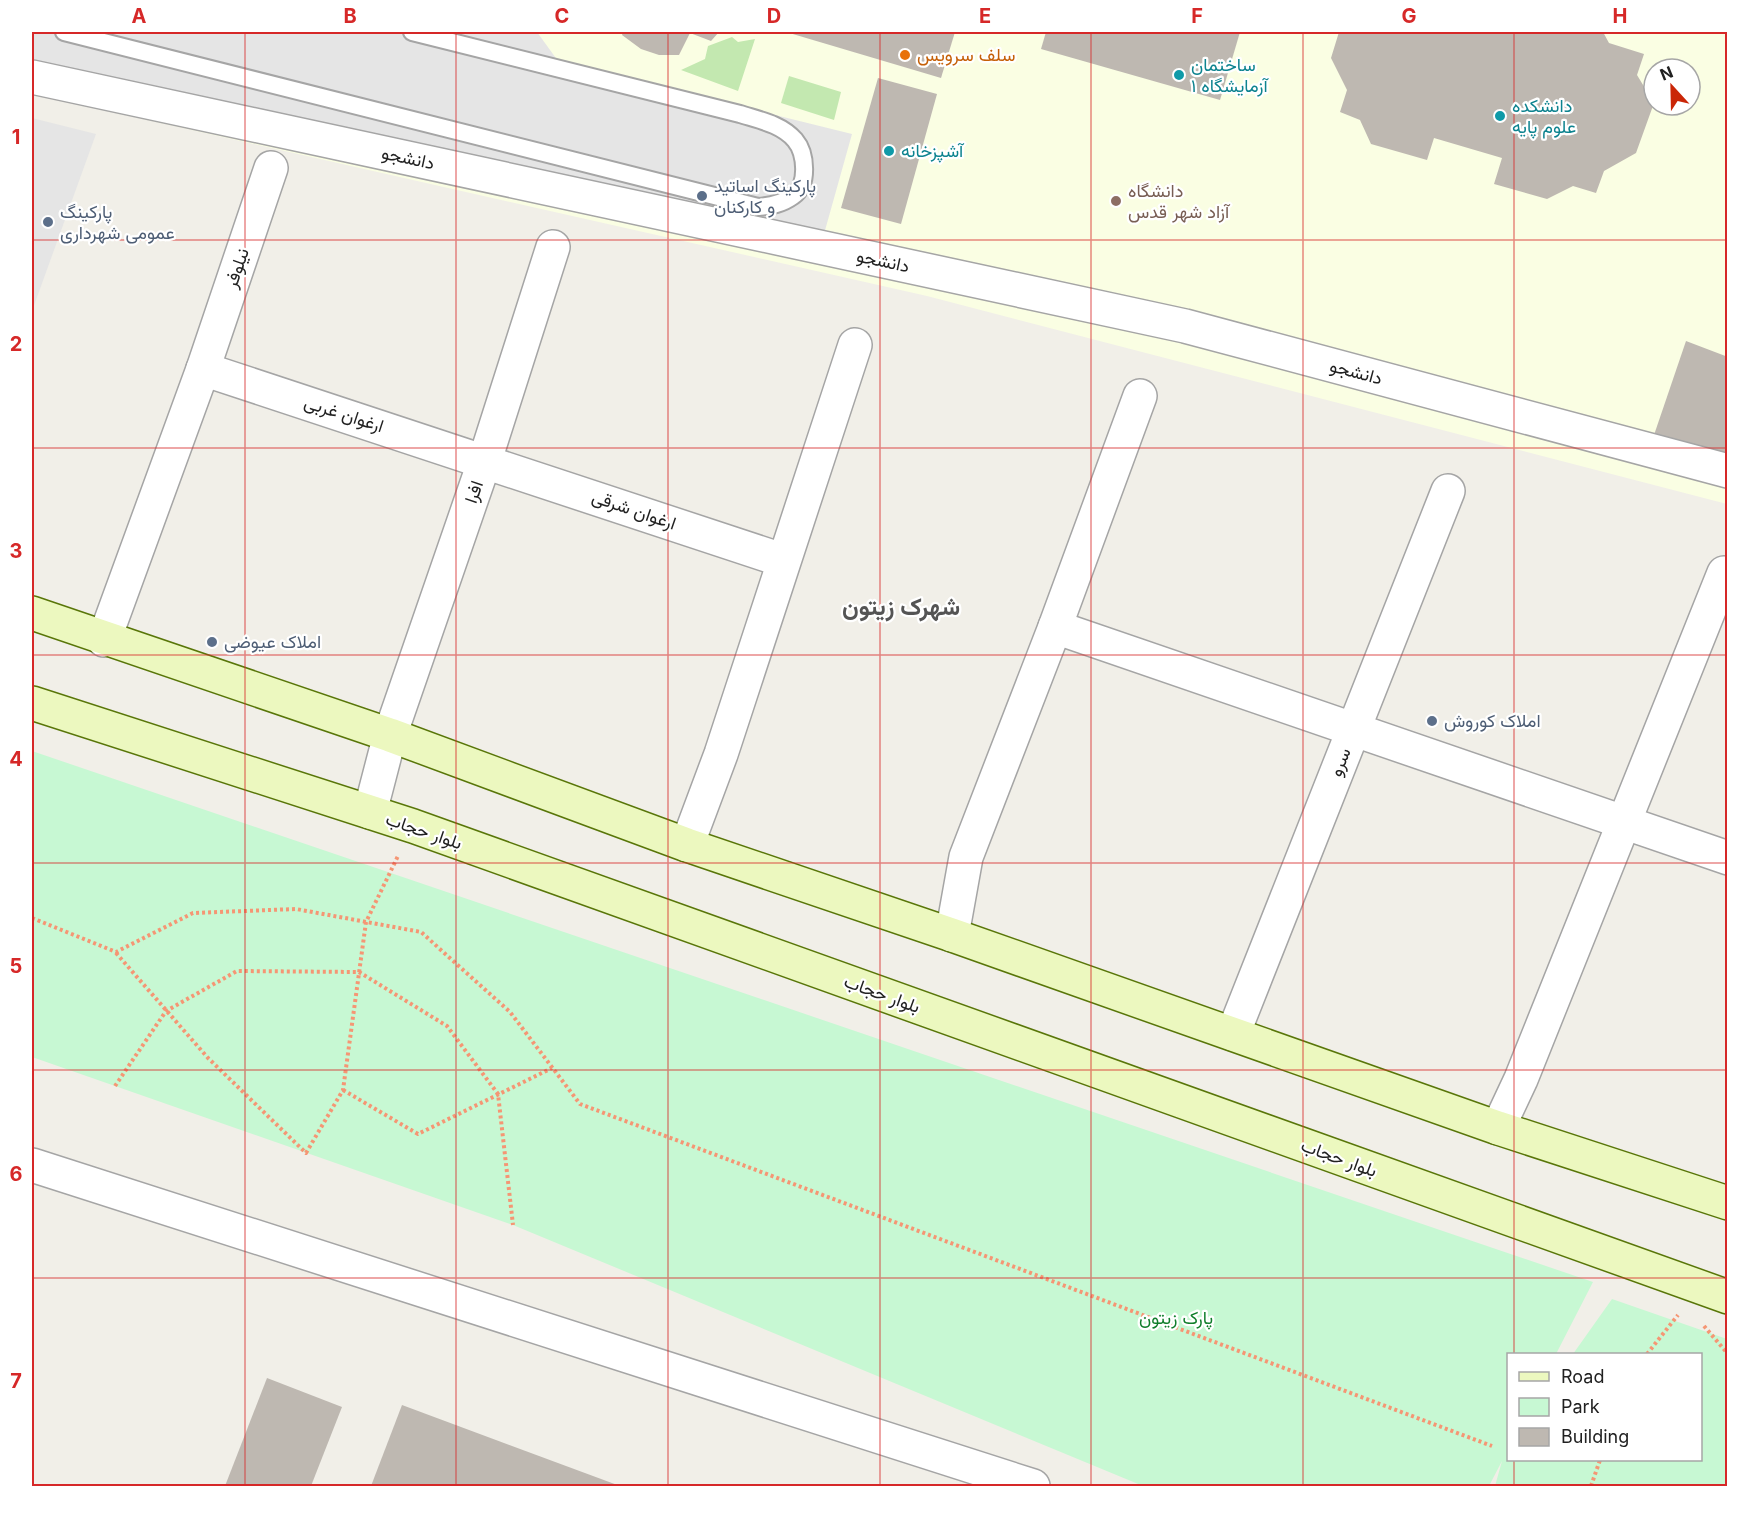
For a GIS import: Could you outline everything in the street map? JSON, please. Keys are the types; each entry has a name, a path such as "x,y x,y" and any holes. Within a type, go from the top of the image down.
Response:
{"main road":[{"path":"32,613 104,640 390,735 687,845 952,935 1498,1128 1728,1203"},
{"name":"بلوار حجاب","path":"32,703 413,826 1728,1297"}],"street":[{"name":"دانشجو","path":"32,77 1185,327 1728,471"},
{"name":"نیلوفر","path":"104,640 203,369 271,168"},
{"name":"افرا","path":"370,812 390,735 485,460 553,247"},
{"path":"687,845 721,754 782,560 855,345"},
{"name":"ارغوان غربی","path":"203,369 485,460"},
{"path":"952,935 966,856 1055,627 1140,396"},
{"name":"ارغوان شرقی","path":"485,460 782,560"},
{"name":"سرو","path":"1233,1034 1448,491"},
{"path":"1498,1128 1521,1080 1724,573"},
{"path":"1055,627 1728,858"},
{"path":"32,1166 1032,1486"}],"lane":[{"path":"64,32 758,207 777,205 796,195 803,178 804,158 795,140 775,125 740,114 412,32"}],"path":[{"path":"32,918 116,952 208,1058 306,1153 343,1090 366,922 413,826"},
{"path":"116,952 193,913 296,909 421,932 510,1012 580,1104 1492,1446"},
{"path":"115,1086 166,1011 237,971 359,972 447,1026 498,1094 513,1225"},
{"path":"343,1090 418,1134 552,1068"},
{"path":"1648,1353 1680,1313"},
{"path":"1591,1486 1600,1461"}],"shaded area":[{"name":"دانشگاه آزاد شهر قدس","path":"32,32 1727,32 1727,504 927,296 32,94"},
{"name":"پارکینگ اساتید و کارکنان","path":"32,32 537,32 558,61 852,134 817,259 32,61"},
{"name":"پارکینگ عمومی شهرداری","path":"32,118 96,134 32,311"}],"green space":[{"path":"732,37 738,42 755,39 738,91 681,70 705,59 708,46"},
{"path":"789,76 841,92 834,120 781,103"},
{"name":"پارک زیتون","path":"32,751 1593,1282 1557,1353 1507,1353 1507,1461 1702,1461 1702,1353 1574,1353 1612,1299 1727,1339 1727,1486 1495,1486 1502,1461 1489,1486 1143,1486 513,1225 32,1057"}],"building":[{"path":"623,32 719,32 711,41 690,33 679,55 659,55 641,49 622,35"},
{"name":"سلف سرویس","path":"786,32 955,32 941,78"},
{"name":"ساختمان آزمایشگاه ۱","path":"1046,32 1240,32 1220,100 1041,49"},
{"name":"دانشکده علوم پایه","path":"1339,32 1603,32 1609,43 1644,54 1637,75 1642,83 1642,117 1649,117 1636,153 1604,171 1596,193 1573,186 1547,199 1494,184 1502,158 1434,138 1427,160 1371,144 1360,120 1340,112 1347,90 1331,58"},
{"name":"آشپزخانه","path":"878,78 937,94 901,224 841,208"},
{"path":"1686,341 1728,357 1728,455 1654,435"},
{"path":"267,1378 342,1407 311,1486 225,1486"},
{"path":"402,1405 620,1486 371,1486"}],"place":[{"name":"سلف سرویس","path":"905,55"},
{"name":"ساختمان آزمایشگاه ۱","path":"1179,75"},
{"name":"دانشکده علوم پایه","path":"1500,116"},
{"name":"آشپزخانه","path":"889,151"},
{"name":"پارکینگ اساتید و کارکنان","path":"702,196"},
{"name":"دانشگاه آزاد شهر قدس","path":"1116,201"},
{"name":"پارکینگ عمومی شهرداری","path":"48,222"},
{"name":"املاک عیوضی","path":"212,642"},
{"name":"املاک کوروش","path":"1432,721"}],"district":[{"name":"شهرک زیتون","path":"901,607"}]}
